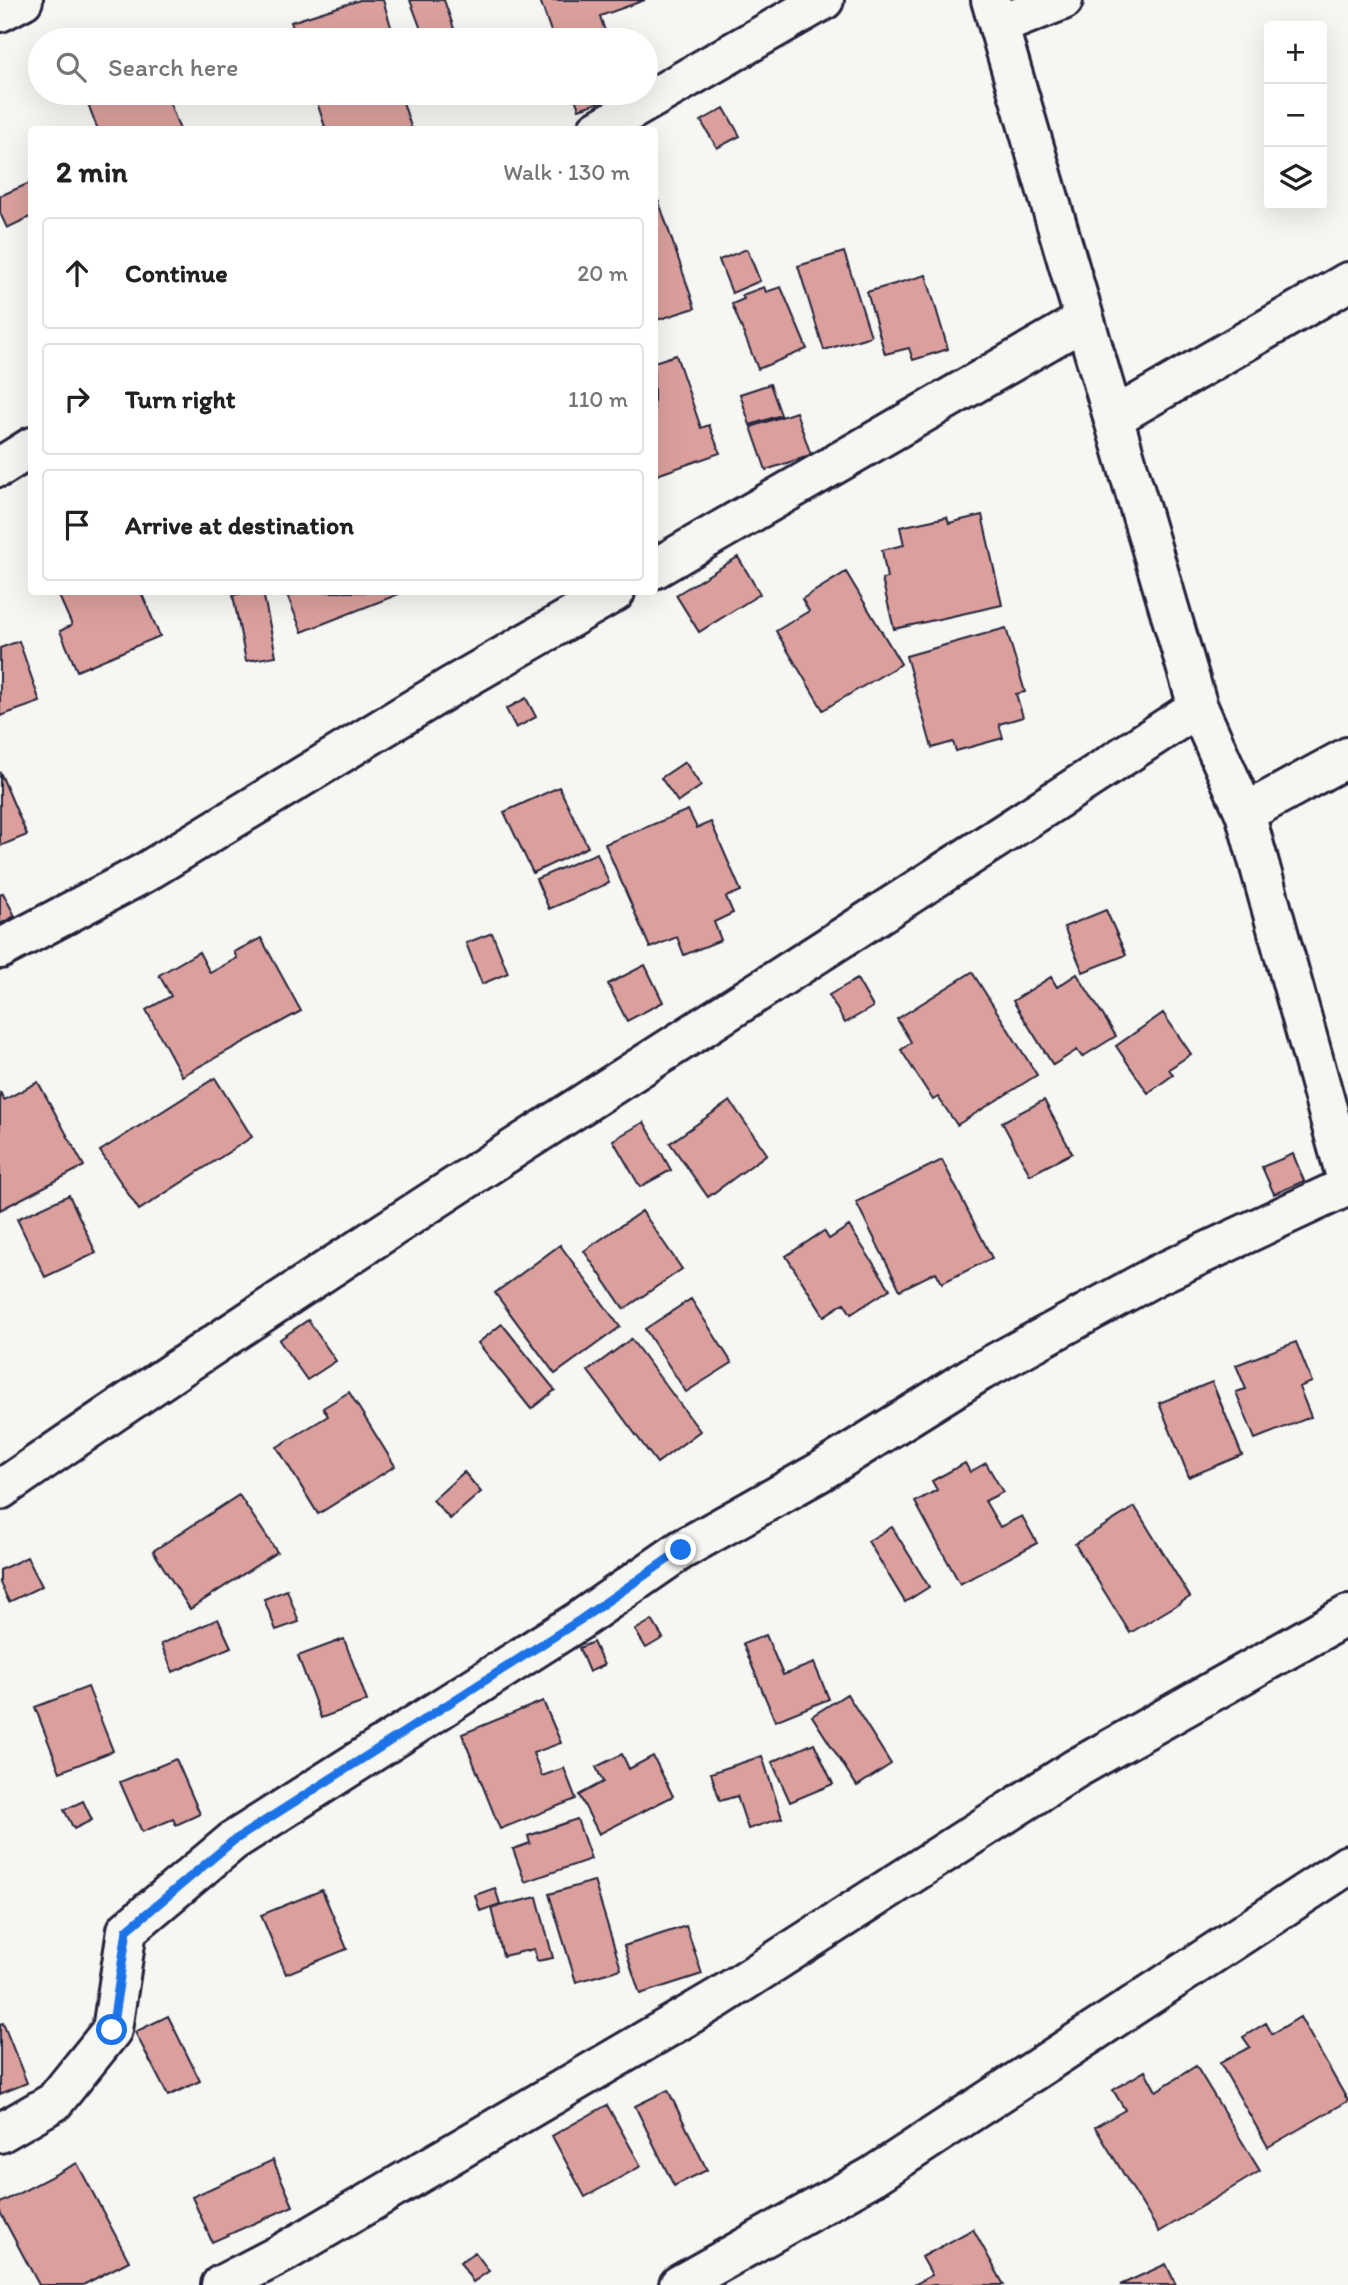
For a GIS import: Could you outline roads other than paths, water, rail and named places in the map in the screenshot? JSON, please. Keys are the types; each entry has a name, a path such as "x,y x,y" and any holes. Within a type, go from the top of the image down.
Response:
{"street":[{"path":"0,12 23,0"},
{"path":"658,95 824,0"},
{"path":"0,2133 54,2102 112,2030 127,1930 233,1841 580,1620 681,1550 818,1473 981,1371 1157,1275 1348,1185 1245,813 1198,707 996,13 1063,0"},
{"path":"604,126 641,105"},
{"path":"1113,418 1348,282"},
{"path":"658,567 1084,320"},
{"path":"0,467 28,450"},
{"path":"0,949 144,873 450,687 610,595"},
{"path":"0,1490 164,1377 424,1206 948,872 1198,707"},
{"path":"1245,813 1348,757"},
{"path":"221,2285 283,2253 707,2005 1075,1769 1348,1615"},
{"path":"679,2285 873,2176 1348,1866"}]}
